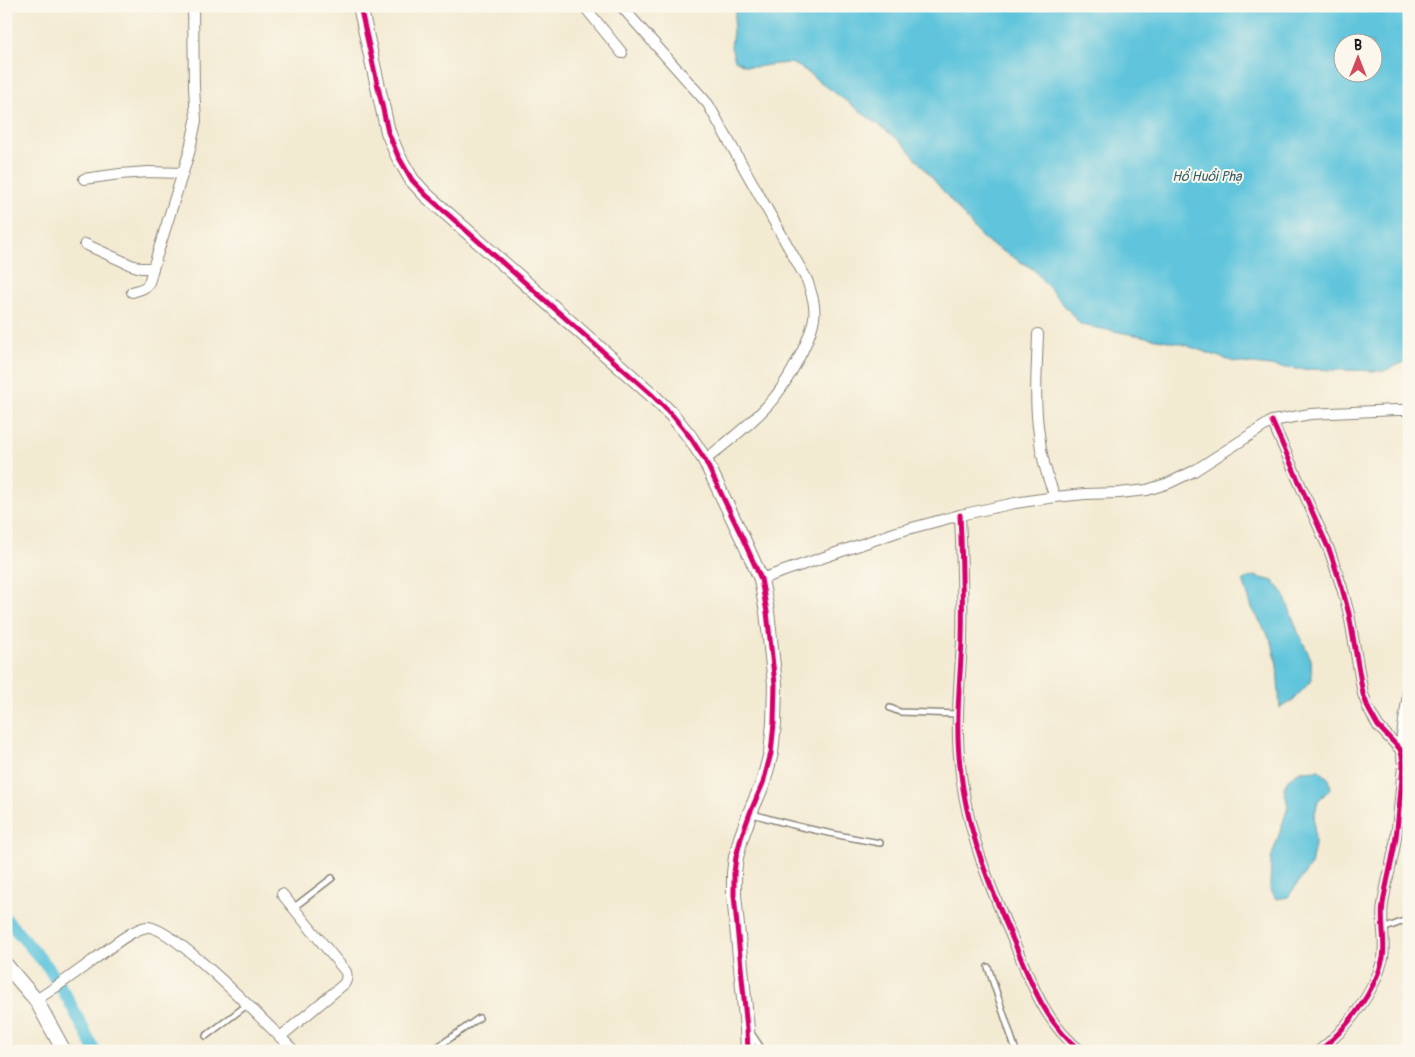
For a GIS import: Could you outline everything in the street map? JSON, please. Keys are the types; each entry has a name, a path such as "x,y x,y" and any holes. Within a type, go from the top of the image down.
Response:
{"street":[{"path":"132,292 146,288 148,285 183,173 196,121 193,6"},
{"path":"360,6 388,132 398,156 412,180 426,195 651,394 673,416 705,460 761,579 772,644 775,684 774,723 771,753 763,783 741,838 734,873 734,895 748,1051"},
{"path":"584,6 622,53"},
{"path":"621,6 708,104 807,280 812,295 814,317 807,341 782,386 769,404 705,460"},
{"path":"84,180 148,172 183,173"},
{"path":"85,244 131,265 140,268 152,268"},
{"path":"1038,334 1036,398 1038,434 1054,497"},
{"path":"761,579 897,532 960,515 1014,503 1054,497 1147,490 1169,483 1194,471 1272,421 1310,414 1409,410"},
{"path":"1272,421 1330,552 1349,614 1363,694 1369,710 1378,726 1400,749"},
{"path":"960,515 963,600 958,714 959,765 971,830 1002,916 1037,995 1059,1029 1081,1051"},
{"path":"1318,1051 1329,1043 1351,1019 1369,993 1383,957 1382,906 1392,864 1398,819 1403,764 1400,749 1409,687"},
{"path":"280,1037 344,984 347,978 346,972 282,894"},
{"path":"36,1000 121,939 146,927 154,928 171,937 196,957 294,1051"},
{"path":"6,965 36,1000 64,1051"}],"lane":[{"path":"890,708 900,712 958,714"},
{"path":"750,813 808,830 880,843"},
{"path":"293,909 332,878"},
{"path":"1383,929 1409,919"},
{"path":"988,967 1016,1051"},
{"path":"206,1036 247,1005"},
{"path":"432,1051 479,1018"},
{"path":"747,1029 763,1051"}],"water":[{"name":"Hồ Huổi Phạ","path":"736,6 1409,6 1409,360 1384,371 1296,369 1234,362 1179,343 1081,325 1033,269 984,240 903,143 800,67 790,63 757,67 746,66 735,60 731,47"},
{"path":"1254,576 1273,581 1283,592 1298,632 1311,659 1312,680 1293,700 1280,708 1277,665 1272,642 1252,608 1243,580"},
{"path":"1319,770 1329,779 1331,788 1318,801 1314,818 1315,845 1311,865 1288,897 1276,899 1270,888 1271,859 1288,807 1284,788 1288,779 1300,771"}],"waterway":[{"path":"6,919 48,967 68,999 95,1051"}],"cycle path":[{"path":"360,6 388,132 398,156 412,180 426,195 651,394 673,416 705,460 761,579 767,612 775,684 774,723 771,753 763,783 741,838 734,873 734,895 748,1051"},
{"path":"1272,421 1330,552 1349,614 1363,694 1369,710 1378,726 1400,749 1403,765 1396,837 1382,911 1383,958 1373,984 1358,1009 1339,1032 1319,1051"},
{"path":"960,515 962,640 958,734 963,789 968,813 989,882 1035,991 1059,1030 1081,1051"}]}
